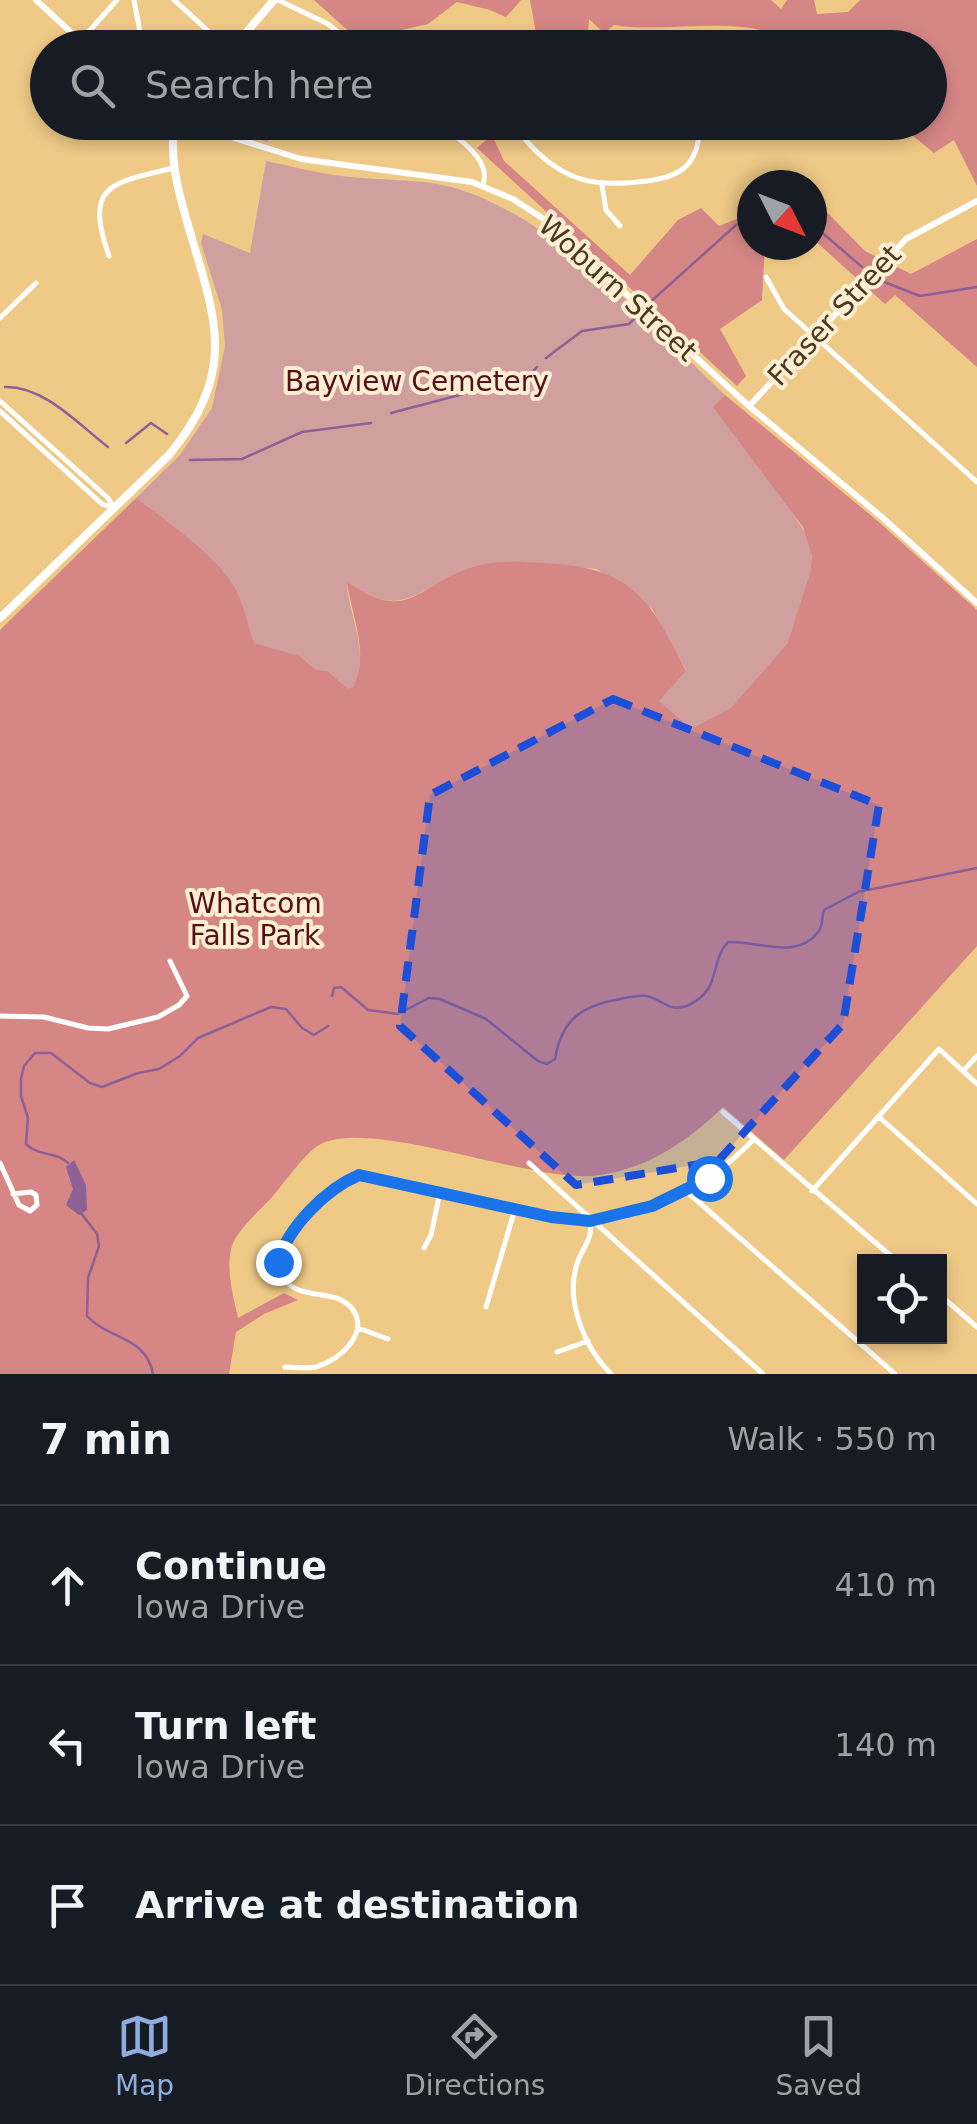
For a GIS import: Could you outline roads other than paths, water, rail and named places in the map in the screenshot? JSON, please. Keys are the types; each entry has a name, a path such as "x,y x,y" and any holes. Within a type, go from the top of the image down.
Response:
{"main road":[{"path":"247,30 276,0"},
{"path":"0,618 170,455 206,402 216,358 214,314 173,168 174,140"}],"street":[{"path":"36,0 69,30"},
{"path":"89,30 117,0"},
{"path":"134,0 140,30"},
{"path":"174,0 209,30"},
{"path":"276,0 335,30"},
{"name":"Woburn Street","path":"241,140 301,159 482,185 514,199 545,220 749,406 977,602"},
{"path":"459,140 483,163 486,175 482,185"},
{"path":"524,140 559,171 578,181 602,185 658,181 681,171 698,140"},
{"path":"109,256 99,214 104,195 121,181 173,168"},
{"path":"602,185 606,210 620,226"},
{"name":"Fraser Street","path":"749,406 906,238 977,201"},
{"path":"766,277 784,310 977,482"},
{"path":"0,318 36,284"},
{"path":"0,401 108,498 114,508"},
{"path":"0,411 102,504 114,508"},
{"path":"0,1016 44,1017 99,1029 150,1020 179,1005 187,996 170,961"},
{"path":"812,1191 939,1049 977,1084"},
{"path":"963,1071 977,1056"},
{"path":"722,1112 888,1254"},
{"path":"879,1116 977,1204"},
{"path":"285,1366 314,1367 330,1360 353,1340 358,1328 352,1309 344,1301 295,1289 286,1281 278,1262 283,1245 330,1193 359,1175 569,1220 590,1221 628,1214 686,1191 726,1166 754,1139"},
{"path":"0,1163 13,1194 23,1210 30,1211 37,1205 31,1192 13,1194"},
{"path":"530,1163 763,1374"},
{"path":"686,1191 895,1374"},
{"path":"424,1248 440,1192"},
{"path":"486,1307 515,1209"},
{"path":"590,1221 592,1232 578,1260 573,1292 596,1360 611,1374"},
{"path":"947,1302 977,1327"},
{"path":"358,1328 388,1338"},
{"path":"557,1352 588,1341"}],"waterway":[{"path":"647,305 737,224"},
{"path":"827,237 862,267"},
{"path":"879,280 920,296 977,287"},
{"path":"546,358 582,331 629,324 636,317"},
{"path":"391,413 528,377 537,367"},
{"path":"5,387 47,399 108,447"},
{"path":"126,443 151,423 167,434"},
{"path":"190,460 242,459 302,432 371,423"},
{"path":"332,996 334,988 341,987 368,1010 398,1014 429,998 440,999 486,1019 547,1064 555,1059 567,1026 591,1007 642,996 677,1008 699,999 711,984 728,942 799,946 818,932 824,910 858,892 977,868"},
{"path":"68,1163 26,1144 28,1118 21,1096 21,1079 24,1066 35,1053 51,1053 90,1083 102,1087 159,1069 198,1038 271,1007 286,1009 302,1028 314,1035 328,1026"},
{"path":"81,1213 97,1234 99,1246 88,1278 87,1316 143,1352 153,1374"}],"park label":[{"name":"Bayview Cemetery","path":"417,381"},
{"name":"Whatcom Falls Park","path":"255,919"}]}
